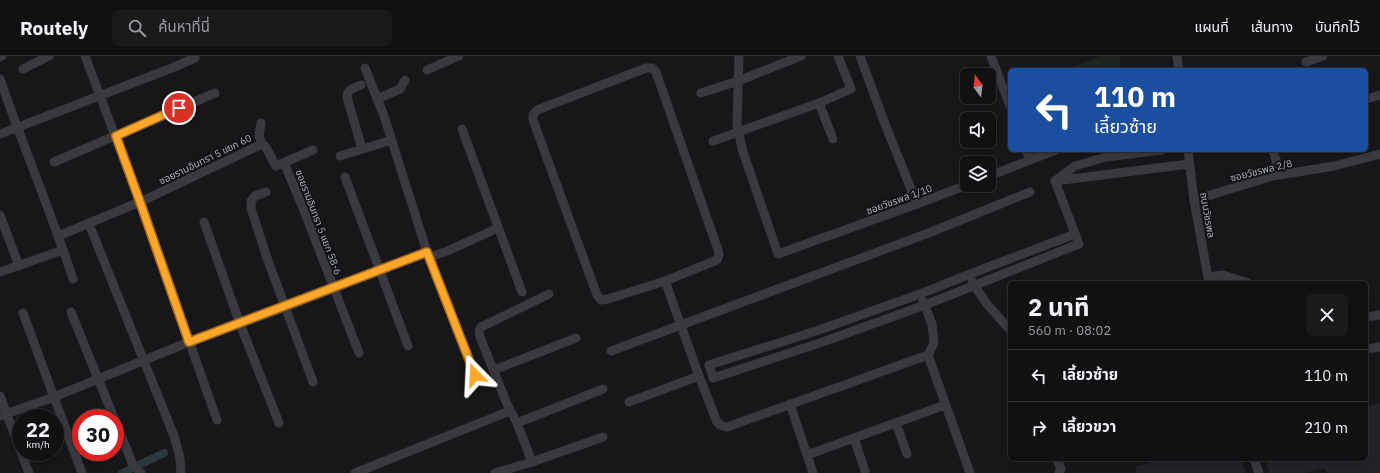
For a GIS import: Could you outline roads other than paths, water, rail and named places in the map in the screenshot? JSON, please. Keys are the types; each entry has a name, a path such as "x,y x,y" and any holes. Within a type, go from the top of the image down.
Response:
{"street":[{"path":"23,68 49,56"},
{"path":"85,56 140,202 216,420"},
{"path":"427,70 459,56"},
{"path":"738,132 739,56"},
{"path":"701,94 801,56"},
{"path":"713,141 819,103 851,89 838,56"},
{"path":"860,56 917,204"},
{"path":"991,56 1008,101"},
{"path":"1177,56 1179,68"},
{"path":"1306,62 1323,56"},
{"path":"0,134 195,58"},
{"path":"365,68 392,140 428,255 475,375"},
{"path":"646,68 652,68 656,72 719,255 717,260 665,281 601,300 597,295 533,120 533,114 537,110 646,68"},
{"path":"0,79 17,128 64,250 73,279"},
{"path":"377,99 400,89 405,80"},
{"path":"361,85 349,90 346,97 362,149"},
{"path":"54,162 214,93"},
{"path":"1368,98 1380,95"},
{"path":"819,103 833,139"},
{"path":"260,123 259,136 262,144"},
{"path":"462,129 522,292"},
{"name":"ซอยวัชรพล 1/10","path":"738,132 743,152 778,254 960,188"},
{"path":"340,156 392,140"},
{"name":"ซอยรามอินทรา 5 แยก 60","path":"58,236 140,202 262,144 265,146 274,164 278,166 284,163"},
{"path":"284,163 313,150"},
{"path":"1027,152 1030,160"},
{"path":"996,173 1051,152"},
{"path":"1055,181 1075,166 1106,157 1146,152"},
{"name":"ถนนวัชรพล","path":"1188,152 1194,200 1209,280"},
{"path":"1274,152 1280,174"},
{"name":"ซอยวัชรพล 2/8","path":"1194,200 1280,174 1334,166 1380,154"},
{"name":"ซอยรามอินทรา 5 แยก 58-6","path":"284,163 359,353"},
{"path":"1055,181 1189,164"},
{"path":"345,177 408,346"},
{"path":"1055,181 1079,244 925,305 820,343 713,378 709,366 816,331 920,294 1075,234"},
{"path":"266,192 255,196 251,201 251,208 267,258 313,382"},
{"path":"611,351 926,234 1030,192"},
{"path":"0,215 19,266"},
{"path":"204,222 240,324 279,423"},
{"path":"89,224 174,436 180,458 181,473"},
{"path":"3,415 54,397 189,342 379,271 428,255 445,252 498,228"},
{"path":"0,272 64,250"},
{"path":"970,274 974,285 987,304 1008,328"},
{"path":"1209,280 1224,275 1235,281"},
{"path":"665,281 717,422 720,425 726,426 928,355 934,343 932,324 920,294"},
{"path":"532,462 517,423 510,411 480,338 479,331 480,327 549,294"},
{"path":"71,312 111,409"},
{"path":"23,313 82,473"},
{"path":"1368,317 1380,315"},
{"path":"816,331 820,343"},
{"path":"494,370 576,338"},
{"path":"1368,349 1380,347"},
{"path":"928,355 970,473"},
{"path":"629,402 699,376"},
{"path":"517,423 603,389"},
{"path":"0,396 3,415 29,473"},
{"path":"790,404 813,473"},
{"path":"807,455 945,405"},
{"path":"355,473 510,411"},
{"path":"896,423 908,454"},
{"path":"495,473 532,462 603,437"},
{"path":"854,438 865,471"},
{"path":"124,439 138,470"},
{"path":"1058,461 1061,469 1059,473"},
{"path":"1255,461 1259,473"}],"waterway":[{"path":"122,473 164,453"}]}
